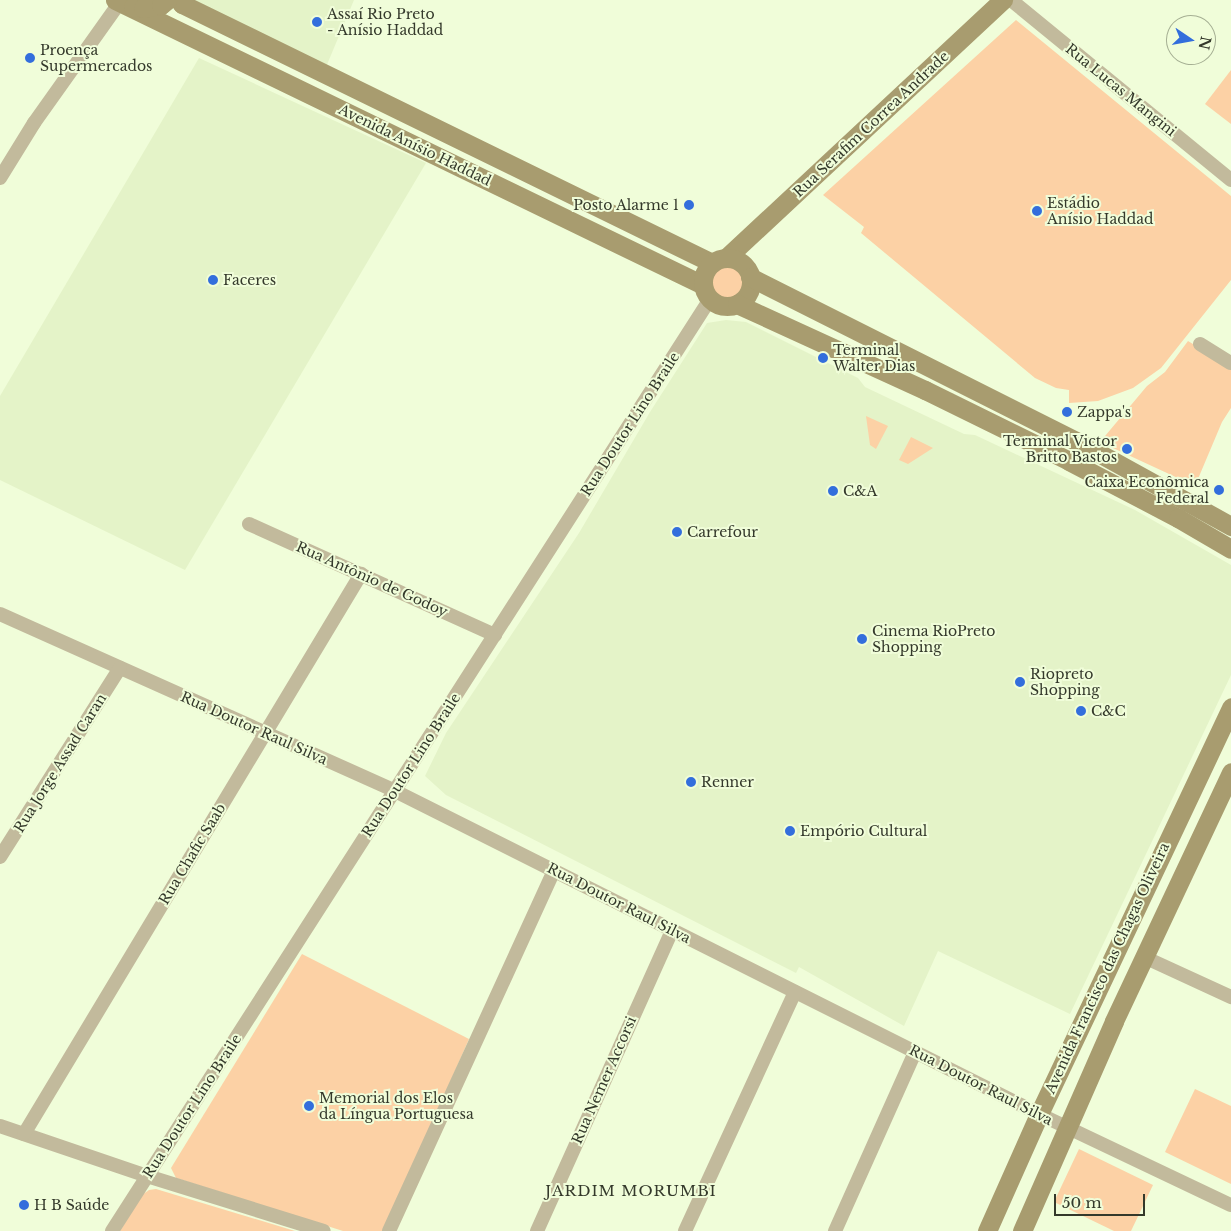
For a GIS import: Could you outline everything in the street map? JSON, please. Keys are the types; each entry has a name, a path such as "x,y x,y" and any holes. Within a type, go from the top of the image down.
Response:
{"main road":[{"path":"121,3 143,8 160,5 167,0"},
{"name":"Avenida Anísio Haddad","path":"179,0 182,4 449,134 729,257"},
{"name":"Rua Serafim Correa Andrade","path":"729,257 1003,0"},
{"name":"Avenida Anísio Haddad","path":"121,3 284,84 437,155 706,292"},
{"path":"437,155 449,134"},
{"path":"1231,526 1078,442 750,277 743,265 729,257 706,269 706,292 722,306 737,304 893,375 1069,460 1178,518 1231,549"},
{"path":"737,304 748,293 750,277"},
{"path":"1069,460 1078,442"},
{"name":"Avenida Francisco das Chagas Oliveira","path":"987,1231 1038,1114 1231,707"},
{"name":"Avenida Francisco das Chagas Oliveira","path":"1022,1231 1114,1022 1231,772"},
{"path":"1171,833 1195,848"},
{"path":"1118,945 1144,957"},
{"path":"1088,1009 1114,1022"}],"street":[{"name":"Rua Lucas Mangini","path":"1011,0 1231,180"},
{"path":"0,178 34,123 121,3"},
{"name":"Rua Doutor Lino Braile","path":"112,1231 495,635 706,292"},
{"path":"1200,344 1231,363"},
{"name":"Rua Antônio de Godoy","path":"249,524 495,635"},
{"name":"Rua Chafic Saab","path":"24,1134 361,574"},
{"name":"Rua Doutor Raul Silva","path":"0,614 395,791 1038,1114 1231,1205"},
{"name":"Rua Jorge Assad Caran","path":"0,857 120,668"},
{"path":"388,1231 554,871"},
{"name":"Rua Nemer Accorsi","path":"537,1231 672,930"},
{"path":"1144,957 1231,997"},
{"path":"685,1231 795,992"},
{"path":"835,1231 915,1052"},
{"path":"0,1126 147,1176 324,1231"}],"shaded area":[{"path":"191,0 354,0 326,67"},
{"name":"Estádio Anísio Haddad","path":"1016,20 1231,196 1231,280 1161,368 1133,388 1098,401 1069,403 1069,390 1056,388 1035,378 861,233 864,227 823,195"},
{"name":"Faceres","path":"199,58 426,163 185,570 0,480 0,396"},
{"path":"1231,70 1231,124 1205,104"},
{"path":"726,263 739,269 745,282 739,295 726,301 713,295 707,282 713,269"},
{"path":"726,320 746,322 858,378 865,387 964,434 975,435 1135,510 1231,565 1231,675 1070,1014 938,951 904,1026 799,967 796,973 446,795 425,776 446,733 579,533 650,412 707,323"},
{"path":"1188,341 1231,367 1231,408 1222,422 1195,486 1100,442 1147,386 1165,372"},
{"path":"866,416 888,426 876,449 870,445"},
{"path":"911,437 933,448 908,464 899,460"},
{"path":"302,954 469,1039 385,1231 343,1231 176,1178 171,1168"},
{"path":"1195,1089 1231,1106 1231,1184 1165,1152"},
{"path":"1079,1149 1153,1185 1131,1231 1114,1231 1054,1202"},
{"path":"156,1189 295,1231 120,1231 142,1195 149,1190"}],"place":[{"name":"Assaí Rio Preto - Anísio Haddad","path":"317,22"},
{"name":"Proença Supermercados","path":"30,58"},
{"name":"Posto Alarme 1","path":"689,205"},
{"name":"Estádio Anísio Haddad","path":"1037,211"},
{"name":"Faceres","path":"213,280"},
{"name":"Terminal Walter Dias","path":"823,358"},
{"name":"Zappa's","path":"1067,412"},
{"name":"Terminal Victor Britto Bastos","path":"1127,449"},
{"name":"Caixa Econômica Federal","path":"1219,490"},
{"name":"C&A","path":"833,491"},
{"name":"Carrefour","path":"677,532"},
{"name":"Cinema RioPreto Shopping","path":"862,639"},
{"name":"Riopreto Shopping","path":"1020,682"},
{"name":"C&C","path":"1081,711"},
{"name":"Renner","path":"691,782"},
{"name":"Empório Cultural","path":"790,831"},
{"name":"Memorial dos Elos da Língua Portuguesa","path":"309,1106"},
{"name":"H B Saúde","path":"24,1205"}],"district":[{"name":"JARDIM MORUMBI","path":"631,1191"}]}
